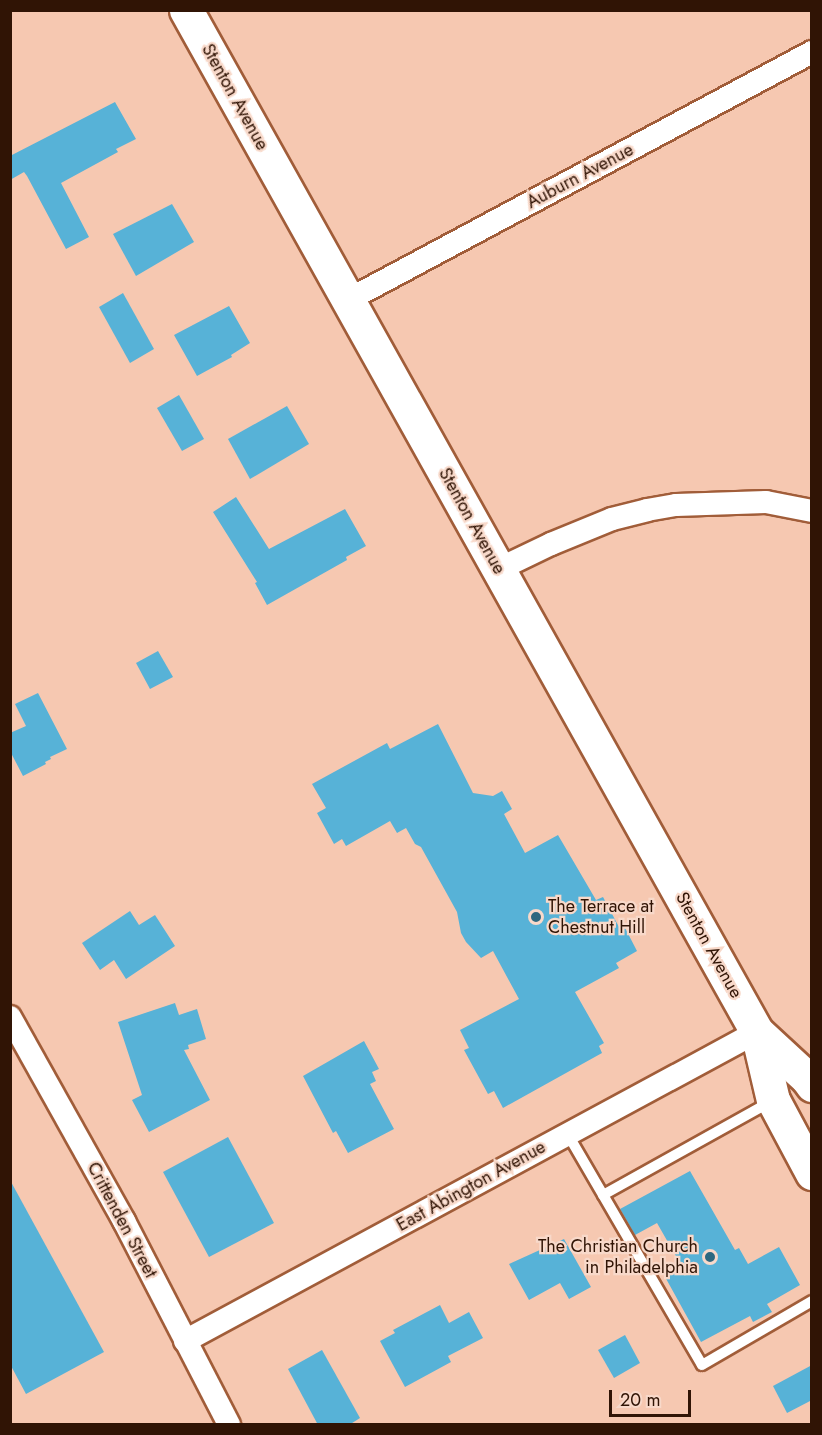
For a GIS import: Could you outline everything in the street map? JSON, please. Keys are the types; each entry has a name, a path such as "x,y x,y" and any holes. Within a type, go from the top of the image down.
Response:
{"main road":[{"name":"Stenton Avenue","path":"186,10 757,1032 773,1100 812,1173"},
{"name":"Stenton Avenue","path":"757,1032 812,1085"}],"street":[{"name":"Auburn Avenue","path":"348,300 812,52"},
{"path":"499,569 582,531 647,510 676,505 766,502 812,511"},
{"name":"Crittenden Street","path":"10,1017 124,1221 229,1425"},
{"name":"East Abington Avenue","path":"185,1341 757,1032"}],"lane":[{"path":"603,1195 773,1100"},
{"path":"567,1133 702,1365 812,1301"}],"building":[{"path":"115,102 136,139 116,149 118,152 61,183 89,237 66,249 24,172 10,180 10,156"},
{"path":"172,204 194,242 136,276 113,234"},
{"path":"123,293 154,349 130,363 99,307"},
{"path":"229,306 250,343 231,355 232,357 197,376 174,335"},
{"path":"179,395 204,439 182,451 157,408"},
{"path":"287,406 309,444 250,479 228,439"},
{"path":"236,497 269,549 345,509 366,546 346,557 347,560 267,605 255,583 257,582 213,512"},
{"path":"158,651 173,677 150,689 136,663"},
{"path":"38,693 67,749 50,757 51,759 45,762 46,764 23,776 10,751 10,733 26,726 15,704"},
{"name":"The Terrace at Chestnut Hill","path":"438,724 473,793 493,796 502,791 512,809 504,814 525,853 558,835 596,900 603,897 619,927 623,924 637,951 616,963 619,968 575,992 604,1043 599,1046 602,1053 503,1108 494,1091 488,1094 464,1050 469,1048 460,1030 519,999 493,951 481,958 466,942 461,933 457,912 421,847 415,844 406,828 397,833 390,821 346,846 342,839 334,844 317,813 326,808 312,784 387,743 390,749"},
{"path":"130,911 139,925 155,915 175,946 126,979 114,960 100,970 82,943"},
{"path":"175,1003 179,1015 197,1009 206,1039 188,1045 189,1049 184,1050 210,1100 149,1132 132,1100 142,1095 118,1022"},
{"path":"364,1041 379,1069 372,1072 376,1081 370,1084 394,1129 348,1153 336,1131 333,1133 303,1076"},
{"path":"228,1137 274,1223 209,1257 163,1172"},
{"name":"The Christian Church in Philadelphia","path":"690,1171 735,1250 739,1248 748,1264 779,1247 800,1285 767,1304 772,1312 753,1322 750,1316 701,1342 664,1275 681,1265 657,1223 635,1235 620,1209"},
{"path":"10,1180 104,1352 26,1394 10,1364"},
{"path":"564,1239 591,1287 569,1299 560,1283 529,1300 509,1264"},
{"path":"440,1305 449,1323 469,1312 483,1338 448,1356 451,1362 405,1387 380,1341 395,1333 393,1330"},
{"path":"625,1335 640,1363 614,1378 598,1350"},
{"path":"322,1350 360,1418 349,1425 318,1425 288,1369"},
{"path":"812,1365 812,1400 787,1413 773,1386"}],"place":[{"name":"The Terrace at Chestnut Hill","path":"536,917"},
{"name":"The Christian Church in Philadelphia","path":"710,1257"}]}
